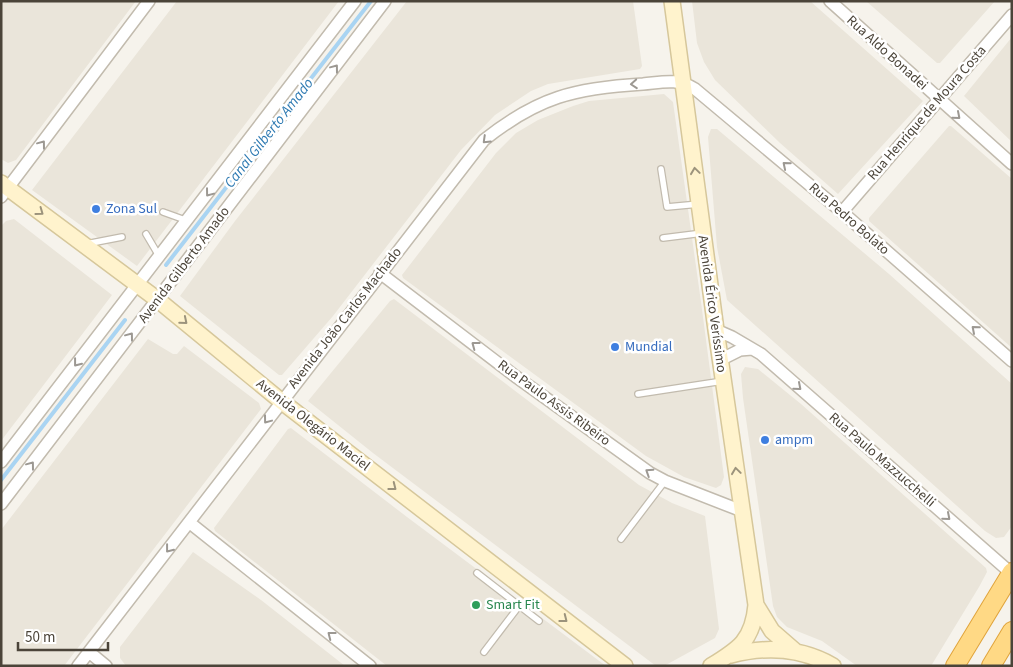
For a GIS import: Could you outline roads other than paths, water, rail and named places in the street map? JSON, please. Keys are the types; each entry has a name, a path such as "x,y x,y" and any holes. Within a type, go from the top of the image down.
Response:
{"highway":[{"path":"956,666 1011,572"},
{"path":"991,666 1012,631"}],"main road":[{"name":"Avenida Érico Veríssimo","path":"672,1 720,360 756,606"},
{"name":"Avenida Olegário Maciel","path":"4,190 84,244 158,300 281,401 625,666"},
{"path":"756,606 772,631 795,650"},
{"path":"712,666 740,646 752,630 756,606"},
{"path":"729,655 763,648 795,650 818,658 833,666"}],"street":[{"path":"4,190 150,1"},
{"name":"Avenida Gilberto Amado","path":"1,462 188,221 355,1"},
{"name":"Avenida Gilberto Amado","path":"1,504 386,1"},
{"name":"Rua Aldo Bonadei","path":"830,1 1012,164"},
{"name":"Rua Henrique de Moura Costa","path":"842,212 1012,15"},
{"name":"Rua Pedro Bolato","path":"683,81 842,212 1012,361"},
{"name":"Avenida João Carlos Machado","path":"78,666 484,140 510,119 536,104 566,94 606,86 683,81"},
{"name":"Rua Paulo Assis Ribeiro","path":"380,273 515,376 664,481 742,511"},
{"name":"Rua Paulo Mazzucchelli","path":"716,330 752,349 1011,572"},
{"path":"720,360 734,352 752,349"},
{"path":"190,523 370,666"},
{"path":"89,652 106,666"}],"lane":[{"path":"661,169 667,207 699,204"},
{"path":"163,212 188,221"},
{"path":"663,238 703,232"},
{"path":"146,234 160,257"},
{"path":"84,244 122,237"},
{"path":"638,394 723,381"},
{"path":"621,539 664,481"},
{"path":"476,573 539,622"},
{"path":"498,589 508,576"},
{"path":"484,652 519,606"}],"waterway":[{"name":"Canal Gilberto Amado","path":"166,265 371,1"},
{"name":"Canal Gilberto Amado","path":"1,480 125,320"}],"place":[{"name":"Zona Sul","path":"96,209"},
{"name":"Mundial","path":"615,347"},
{"name":"ampm","path":"765,440"},
{"name":"Smart Fit","path":"476,605"}]}
